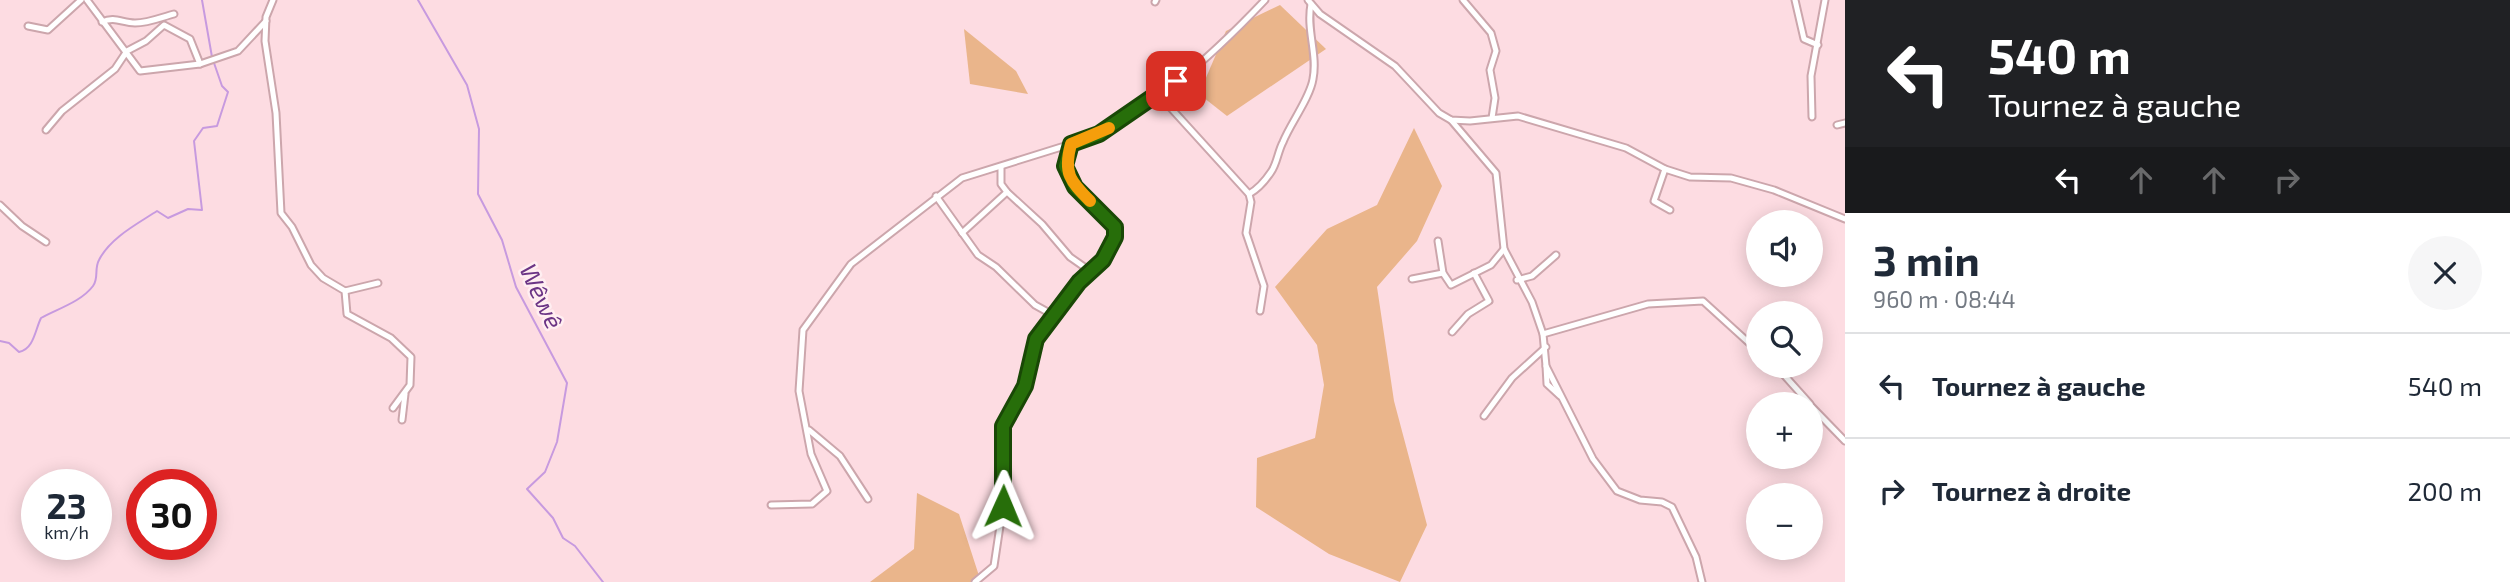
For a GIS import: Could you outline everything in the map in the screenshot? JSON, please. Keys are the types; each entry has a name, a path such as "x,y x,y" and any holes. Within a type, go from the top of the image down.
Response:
{"street":[{"path":"28,26 48,30 81,0"},
{"path":"88,0 140,71 200,64 237,51 266,21"},
{"path":"273,0 266,21 265,41 279,148 281,213 292,227 311,265 323,278 345,291 378,283"},
{"path":"771,505 812,504 825,495 826,484 811,454 809,430 799,391 803,330 851,264 962,178 1099,134 1158,96 1230,37 1265,0"},
{"path":"1463,0 1491,33 1496,51 1490,70 1495,98 1492,118"},
{"path":"1795,0 1804,39 1818,45"},
{"path":"1812,117 1811,76 1825,0"},
{"path":"1249,194 1259,188 1273,171 1284,138 1299,116 1302,101 1313,81 1307,23 1309,2"},
{"path":"1309,2 1320,14 1395,66 1439,113 1451,120 1496,173 1504,250 1517,280 1532,302 1544,334 1546,366 1561,397 1593,459 1617,491 1640,500 1662,502 1672,507 1696,557 1702,582"},
{"path":"102,22 113,18 133,23 147,22 174,14"},
{"path":"46,130 62,111 115,69 127,51 146,41 164,25 190,38 200,64"},
{"path":"1158,96 1249,194 1251,202 1246,233 1264,286 1260,311"},
{"path":"1451,120 1470,121 1518,116 1626,149 1665,169 1690,177 1731,178 1774,190 1845,219"},
{"path":"1465,137 1470,121"},
{"path":"1837,125 1845,122"},
{"path":"991,571 1003,506 1003,426 1025,386 1036,339 1053,315 1108,252 1115,227 1075,187 1065,166 1071,144"},
{"path":"1001,167 1001,184 1007,192 1042,223 1070,257 1090,271"},
{"path":"1665,169 1654,201 1670,210"},
{"path":"962,233 1007,192"},
{"path":"936,197 978,255 996,267 1035,305 1053,315"},
{"path":"0,205 22,226 46,242"},
{"path":"1438,241 1443,273 1451,285 1491,265 1504,250"},
{"path":"1517,280 1532,276 1556,255"},
{"path":"1412,279 1443,273"},
{"path":"1452,332 1468,314 1489,301 1474,273"},
{"path":"345,291 346,314 391,338 411,357 413,372 405,394 402,420"},
{"path":"1544,334 1648,304 1703,301 1746,340"},
{"path":"1484,416 1512,378 1546,347"},
{"path":"1787,378 1799,392"},
{"path":"393,408 405,394"},
{"path":"1823,418 1845,441"},
{"path":"809,430 840,456 868,499"},
{"path":"975,582 991,571 1002,571"}],"shaded area":[{"path":"1280,5 1326,49 1227,116 1199,94 1226,31"},
{"path":"964,29 1016,71 1028,94 970,84"},
{"path":"1414,128 1442,186 1417,241 1377,287 1394,401 1427,525 1400,582 1329,554 1256,507 1257,458 1315,438 1324,385 1317,345 1275,287 1327,229 1377,205"},
{"path":"917,493 959,514 981,582 870,582 914,549"}],"waterway":[{"path":"202,0 212,57"},
{"name":"Wêwê","path":"418,0 467,85 479,129 478,194 502,240 516,287 567,383 557,442 545,472 527,489 553,518 563,538 575,546 603,582"},
{"path":"0,341 9,343 19,352 28,347 41,318 88,292 95,283 98,263 104,252 133,226 157,211 168,218 188,209 202,210 194,141 203,128 217,126 228,92 222,86 214,63"}],"slow traffic":[{"path":"1090,201 1075,187 1065,166 1071,144 1109,128"}],"route":[{"path":"1003,506 1003,426 1025,386 1036,339 1043,326 1070,297 1079,282 1103,260 1115,237 1115,227 1075,187 1065,166 1071,144 1099,134 1158,96 1176,81"}]}
